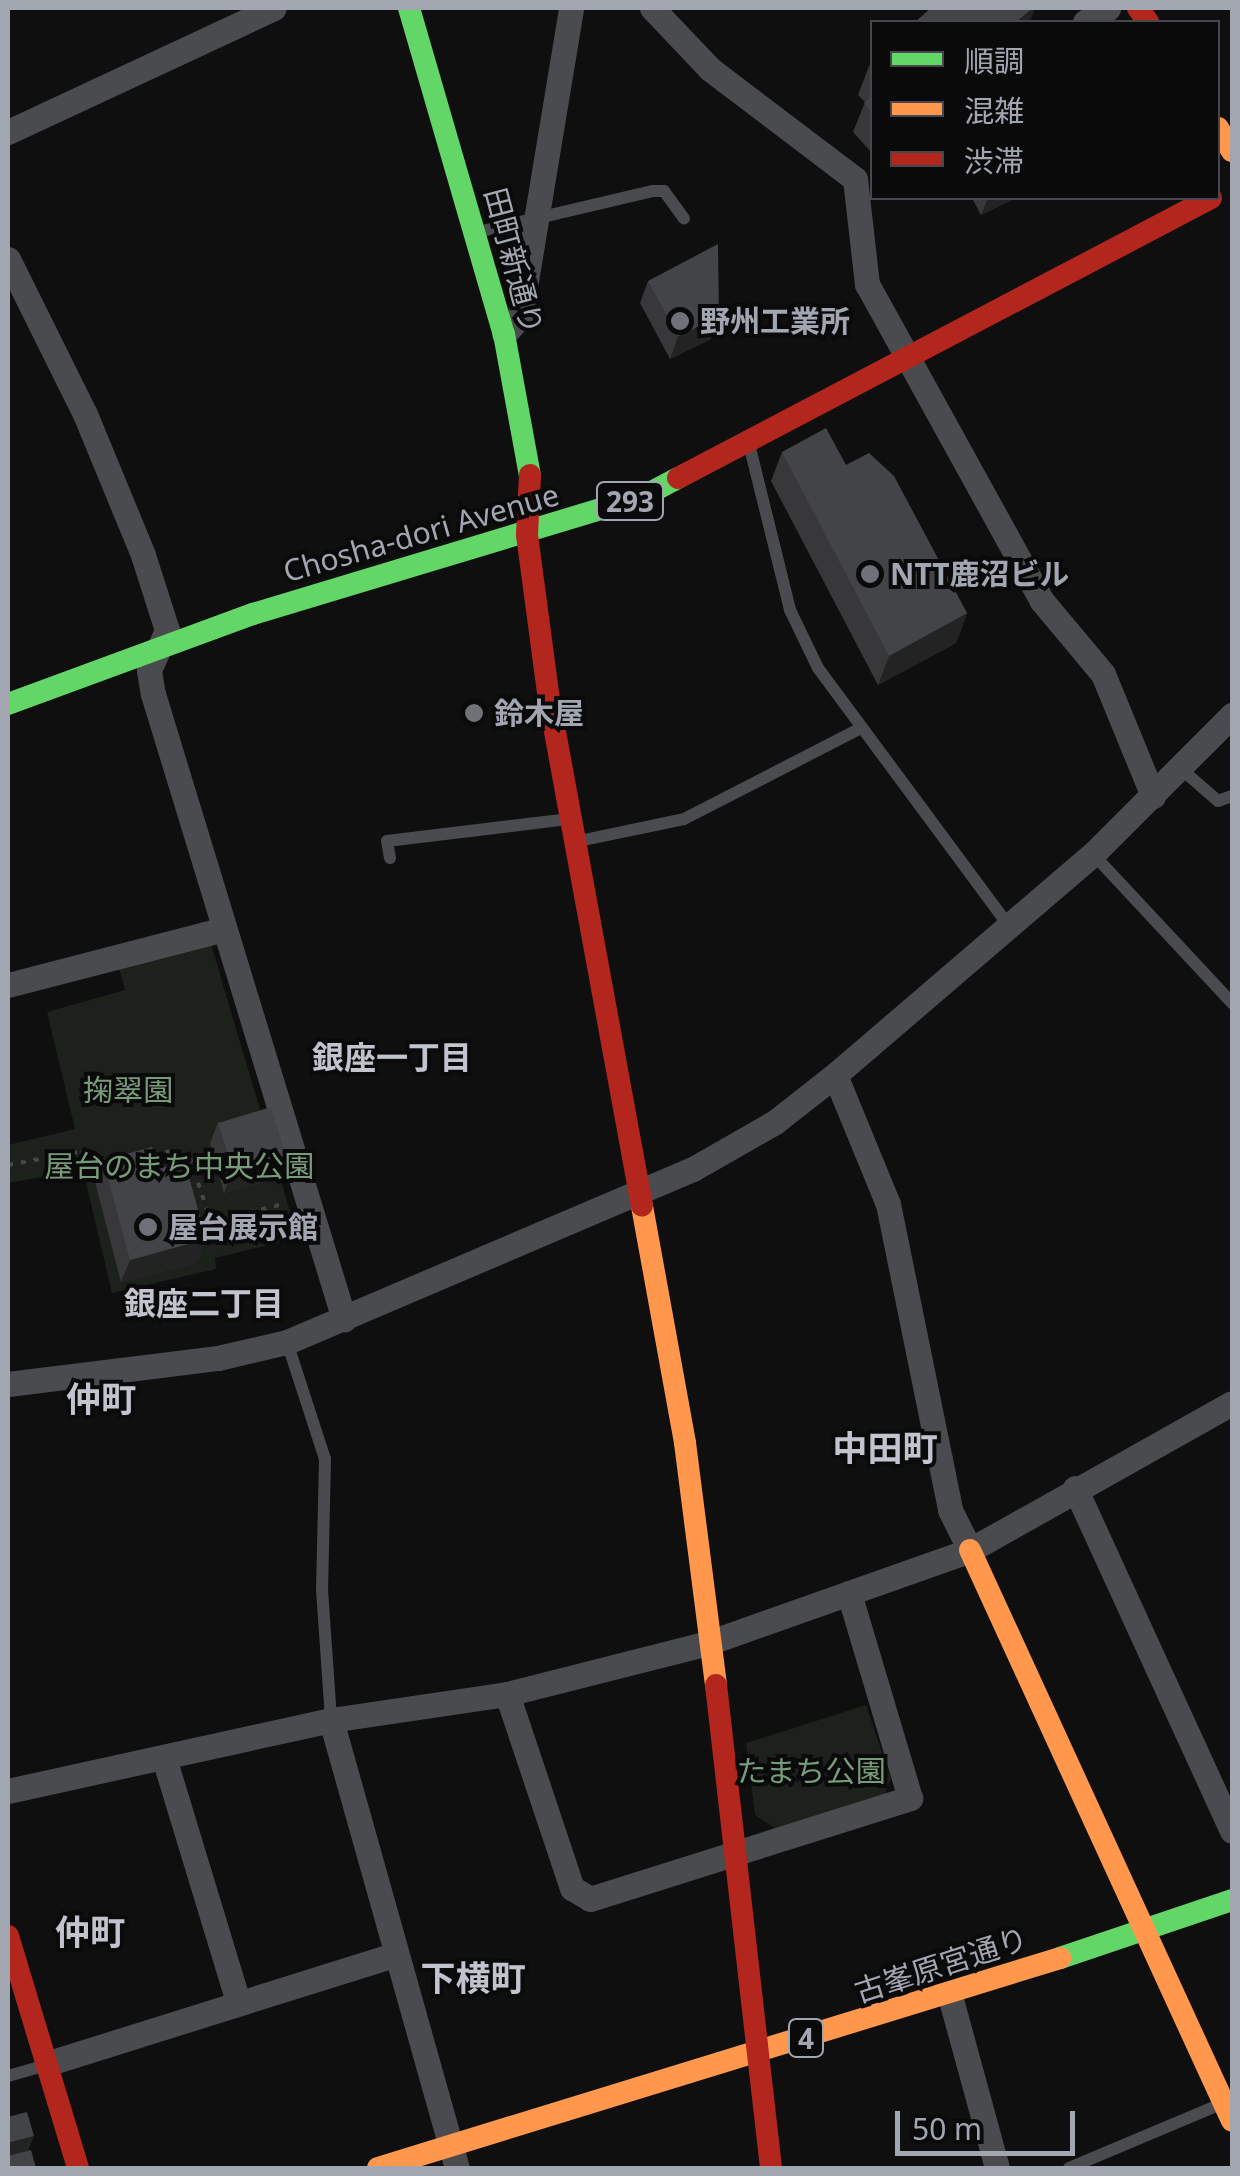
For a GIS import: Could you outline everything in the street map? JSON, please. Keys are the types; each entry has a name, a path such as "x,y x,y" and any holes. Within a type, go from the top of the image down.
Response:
{"main road":[{"name":"田町新通り","path":"409,8 504,334 530,465 527,535 573,830 685,1442 762,2051 771,2168"},
{"name":"Chosha-dori Avenue","path":"8,704 253,614 527,535 644,496 1207,200"},
{"path":"970,1550 1229,2108"},
{"name":"古峯原宮通り","path":"378,2168 454,2157 762,2051 950,1996 1232,1900"},
{"path":"8,1936 29,2032 46,2064 78,2168"}],"street":[{"path":"8,132 274,8"},
{"path":"504,334 520,317 532,220 571,8"},
{"path":"652,8 710,69 855,179 866,284 1042,601 1103,674 1153,796"},
{"path":"8,259 126,506 166,630 149,670 154,694 220,930 344,1319"},
{"path":"8,1384 218,1358 287,1342 639,1194 775,1122 1093,854 1232,715"},
{"path":"8,985 220,930"},
{"path":"835,1075 888,1204 950,1510 970,1550"},
{"path":"8,1791 330,1720 508,1694 708,1642 970,1550 1232,1402"},
{"path":"1075,1488 1232,1831"},
{"path":"508,1694 572,1888 590,1899 910,1798 849,1593"},
{"path":"330,1720 454,2157"},
{"path":"164,1758 238,2002"},
{"path":"46,2064 396,1954"},
{"path":"950,1996 997,2168"}],"lane":[{"path":"476,232 664,191 684,219"},
{"path":"748,441 790,610 818,668 1008,926"},
{"path":"390,858 387,841 684,819 861,728"},
{"path":"1180,768 1218,801 1232,796"},
{"path":"1093,854 1232,1004"},
{"path":"287,1342 325,1458 322,1590 330,1720"},
{"path":"8,2076 46,2064"},
{"path":"1070,2168 1229,2108"}],"path":[{"path":"8,1165 82,1151 89,1172 105,1168"},
{"path":"138,1160 170,1152 190,1158 211,1222 304,1199"}],"green space":[{"name":"屋台のまち中央公園","path":"211,944 298,1238 215,1258 216,1269 112,1293 83,1170 8,1183 8,1145 75,1129 47,1012 125,990 119,968"},
{"name":"たまち公園","path":"866,1705 891,1779 884,1796 779,1831 755,1815 746,1743"}],"building":[{"path":"931,8 1033,8 1018,20 917,20"},
{"path":"718,244 719,317 678,336 648,281"},
{"name":"NTT鹿沼ビル","path":"826,428 846,465 869,453 894,476 967,613 889,656 782,452"},
{"path":"271,1107 286,1156 233,1172 218,1123"},
{"name":"屋台展示館","path":"152,1147 157,1169 185,1162 206,1239 130,1260 103,1160"},
{"path":"27,2112 34,2136 8,2143 8,2117"},
{"path":"31,2150 36,2168 8,2168 8,2156"}],"traffic: fast":[{"path":"409,8 504,334 530,475"},
{"path":"8,704 253,614 644,496 678,478"},
{"path":"1060,1958 1232,1900"}],"traffic: slow":[{"path":"1220,131 1232,151"},
{"path":"642,1206 685,1443 716,1685"},
{"path":"970,1550 1232,2121"},
{"path":"378,2168 1060,1958"}],"traffic: jam":[{"path":"1138,8 1147,20"},
{"path":"678,478 1207,200"},
{"path":"530,475 527,535 549,699 642,1206"},
{"path":"716,1685 771,2168"},
{"path":"8,1936 78,2168"}],"place":[{"name":"野州工業所","path":"680,321"},
{"name":"NTT鹿沼ビル","path":"870,574"},
{"name":"鈴木屋","path":"474,713"},
{"name":"屋台展示館","path":"148,1227"}],"district":[{"name":"銀座一丁目","path":"392,1057"},
{"name":"銀座二丁目","path":"204,1303"},
{"name":"仲町","path":"101,1399"},
{"name":"中田町","path":"885,1448"},
{"name":"仲町","path":"90,1932"},
{"name":"下横町","path":"473,1978"}],"park label":[{"name":"掬翠園","path":"128,1090"}]}
